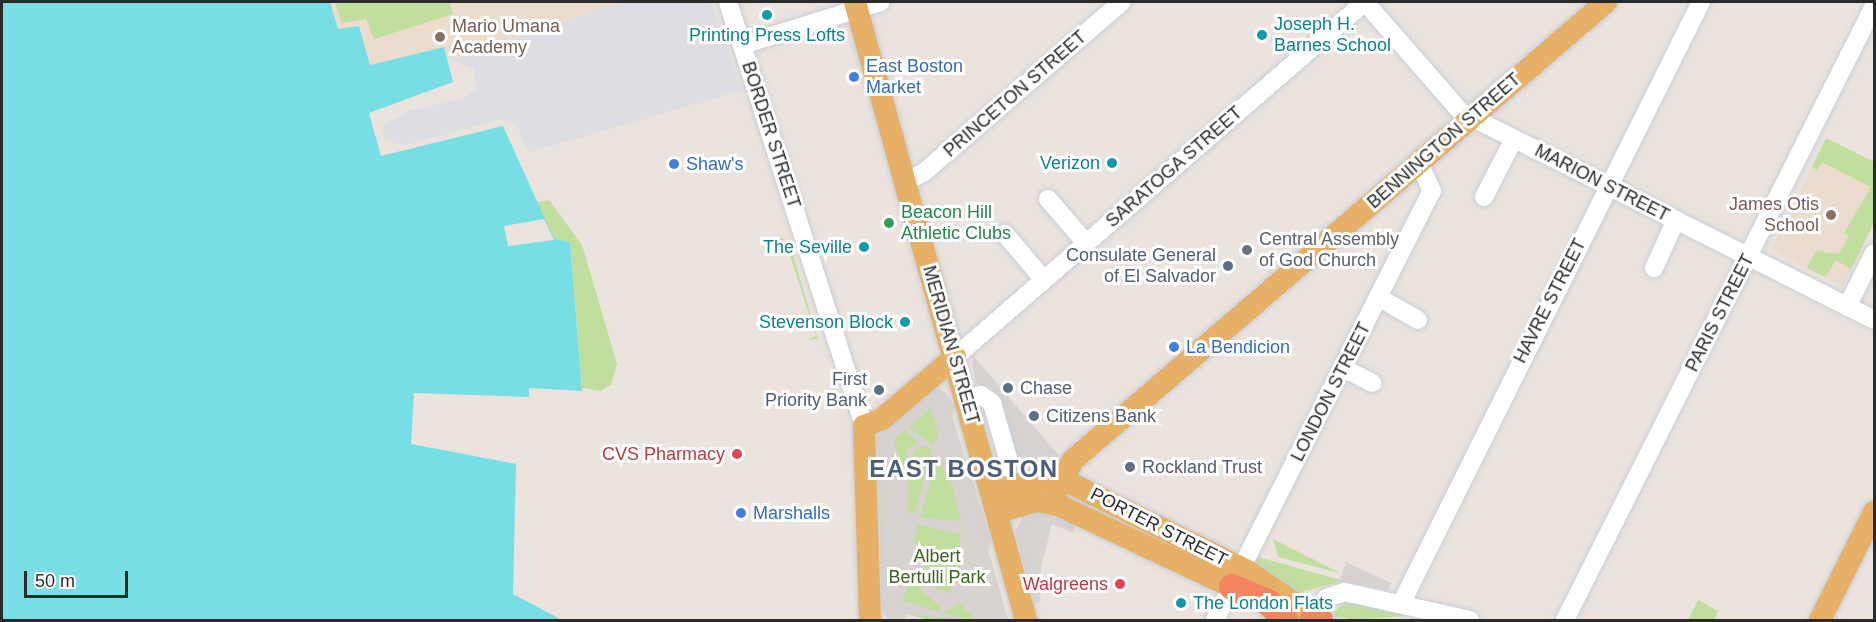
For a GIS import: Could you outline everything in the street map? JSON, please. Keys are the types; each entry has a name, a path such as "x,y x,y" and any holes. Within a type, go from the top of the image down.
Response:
{"highway":[{"path":"1236,578 1263,599 1285,621"}],"main road":[{"name":"BENNINGTON STREET","path":"1052,503 1060,480 1073,460 1606,2"},
{"name":"MERIDIAN STREET","path":"857,7 1026,621"},
{"path":"864,426 882,419 955,357"},
{"name":"BORDER STREET","path":"864,426 870,621"},
{"path":"994,501 1060,480"},
{"name":"PORTER STREET","path":"1060,480 1316,620"},
{"path":"994,501 1052,503"},
{"name":"PORTER STREET","path":"1052,503 1236,578"},
{"path":"1820,621 1875,512"}],"street":[{"name":"BORDER STREET","path":"728,2 864,426"},
{"path":"742,45 857,7 881,2"},
{"name":"PRINCETON STREET","path":"905,182 923,173 1122,2"},
{"name":"MARION STREET","path":"1365,2 1453,106 1514,139 1875,320"},
{"name":"SARATOGA STREET","path":"955,357 1365,2"},
{"name":"HAVRE STREET","path":"1402,602 1701,2"},
{"name":"PARIS STREET","path":"1565,621 1875,6"},
{"path":"1484,197 1514,139"},
{"name":"LONDON STREET","path":"1215,621 1432,191 1419,163"},
{"path":"1048,199 1086,243"},
{"path":"1654,268 1676,220"},
{"path":"1005,234 1044,280"},
{"path":"1848,307 1875,253"},
{"path":"1378,297 1418,320"},
{"path":"1343,368 1372,383"},
{"path":"1316,620 1324,600 1339,592 1402,602 1470,621"}],"shaded area":[{"name":"Mario Umana Academy","path":"330,2 622,2 447,60 443,47 370,65 359,26 338,29"},
{"path":"621,2 711,2 742,90 528,152 516,123 501,119 404,145 383,138 383,125 408,112 465,98 477,87 474,69 451,60"},
{"name":"James Otis School","path":"1826,138 1874,162 1874,223 1843,287 1771,249"},
{"path":"971,353 1062,459 1054,466 1016,470 1003,404 991,388 976,384"},
{"name":"Albert Bertulli Park","path":"932,390 944,391 955,406 952,417 991,541 988,550 1008,620 976,620 959,603 944,613 969,620 907,614 904,620 890,620 882,611 877,436","holes":["931,407 938,433 933,445 909,427","905,430 919,442 908,448 902,470 894,439","925,446 932,450 915,513 908,513 909,464 915,450","938,457 952,485 961,521 920,518","918,525 960,534 960,572 950,593 935,588 923,566 914,538","913,569 923,593 941,607 939,612 903,601"]},
{"path":"1045,510 1074,523 1075,529 1073,533 1052,524 1041,568 1040,602 1034,603 1015,532 1024,514"},
{"path":"1346,562 1391,583 1388,590 1339,582"}],"green space":[{"path":"335,2 449,2 453,14 374,39 366,19 342,23"},
{"path":"1826,138 1874,162 1874,223 1851,269 1836,260 1825,277 1807,268 1816,251 1839,254 1849,236 1844,233 1871,187 1822,162 1817,170 1812,167"},
{"path":"549,200 582,245 617,364 611,385 600,391 582,388 570,242 554,240 537,202"},
{"path":"779,237 789,241 818,339 807,340 816,336 785,240 773,240"},
{"name":"Albert Bertulli Park","path":"938,389 955,406 952,417 991,541 988,550 1008,620 928,620 907,614 904,620 890,620 882,611 877,436"},
{"path":"1273,539 1340,573 1278,557"},
{"path":"1258,557 1340,580 1298,593 1253,564"},
{"path":"1698,600 1718,611 1714,620 1688,620"},
{"path":"1345,603 1416,615 1359,620 1328,616"}],"water":[{"path":"2,2 330,2 338,29 359,26 370,65 444,47 453,82 369,113 381,156 503,126 554,239 570,242 582,391 529,388 529,397 414,393 411,444 516,464 513,594 562,620 2,620"}],"pier":[{"path":"544,219 554,240 508,246 504,226"}],"place":[{"name":"Printing Press Lofts","path":"767,15"},
{"name":"Joseph H. Barnes School","path":"1262,35"},
{"name":"Mario Umana Academy","path":"440,37"},
{"name":"East Boston Market","path":"854,77"},
{"name":"Verizon","path":"1112,163"},
{"name":"Shaw's","path":"674,164"},
{"name":"James Otis School","path":"1831,215"},
{"name":"Beacon Hill Athletic Clubs","path":"889,223"},
{"name":"The Seville","path":"864,247"},
{"name":"Central Assembly of God Church","path":"1247,250"},
{"name":"Consulate General of El Salvador","path":"1228,266"},
{"name":"Stevenson Block","path":"905,322"},
{"name":"La Bendicion","path":"1174,347"},
{"name":"Chase","path":"1008,388"},
{"name":"First Priority Bank","path":"879,390"},
{"name":"Citizens Bank","path":"1034,416"},
{"name":"CVS Pharmacy","path":"737,454"},
{"name":"Rockland Trust","path":"1130,467"},
{"name":"Marshalls","path":"741,513"},
{"name":"Walgreens","path":"1120,584"},
{"name":"The London Flats","path":"1181,603"}],"district":[{"name":"EAST BOSTON","path":"964,469"}]}
